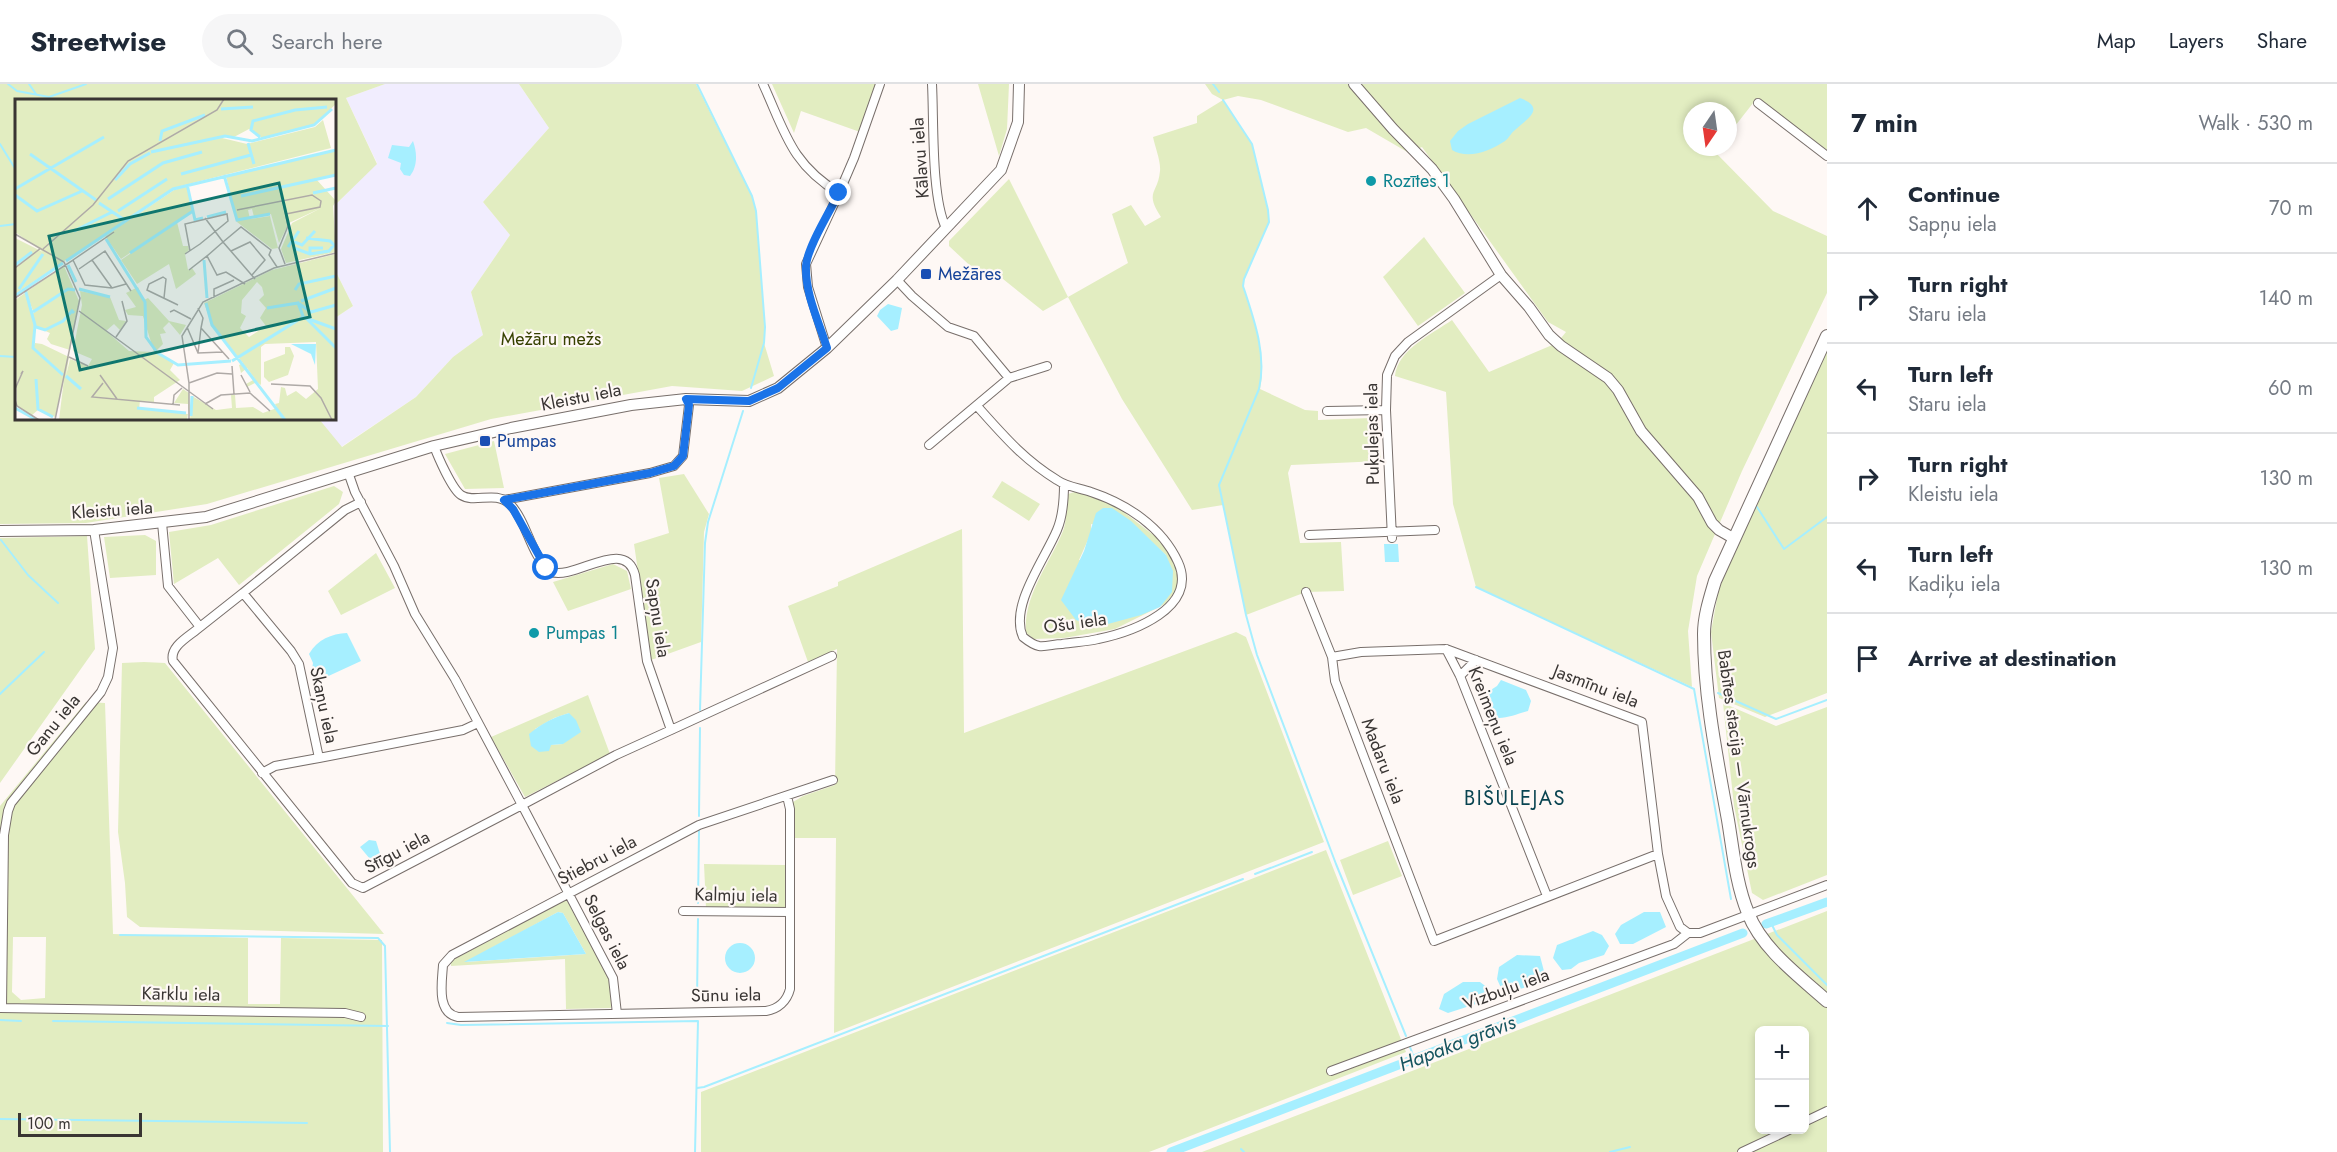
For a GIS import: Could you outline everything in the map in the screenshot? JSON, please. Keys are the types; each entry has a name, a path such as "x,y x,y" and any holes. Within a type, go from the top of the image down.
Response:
{"main road":[{"name":"Babītes stacija — Vārnukrogs","path":"1827,336 1715,580 1707,607 1704,632 1706,672 1719,768 1737,872 1748,914 1758,932 1779,957 1827,1000"}],"street":[{"path":"763,84 795,155 811,173 839,193"},
{"path":"827,348 807,287 806,264 854,158 880,84"},
{"name":"Kālavu iela","path":"932,84 938,196 941,218 946,228"},
{"name":"Kleistu iela","path":"0,531 94,530 162,523 226,512 434,446 511,428 631,405 686,399 749,401 778,388 827,348 897,280 1001,170 1018,122 1019,84"},
{"path":"1354,84 1437,176 1501,275 1529,307 1549,335 1561,346 1608,378 1618,390 1641,431 1698,497 1712,523 1719,530 1733,537"},
{"path":"1758,103 1827,156"},
{"name":"Puķulejas iela","path":"1392,535 1386,410 1387,375 1395,356 1408,342 1501,275"},
{"path":"897,280 948,327 974,336 1010,378"},
{"path":"929,445 1010,378 1047,366"},
{"path":"434,446 455,488 461,495 468,497 496,497 504,500 650,473 674,466 683,456 689,405 686,399"},
{"name":"Ošu iela","path":"977,406 1028,461 1064,484 1118,503 1145,520 1177,559 1182,572 1182,586 1173,603 1162,612 1122,633 1096,640 1039,646 1023,637 1018,623 1024,597 1059,525 1064,484"},
{"path":"1327,411 1386,410"},
{"path":"348,472 418,620 446,664 522,805 616,755 832,656"},
{"name":"Sapņu iela","path":"504,500 513,509 542,562 551,572 565,573 614,559 623,559 631,565 635,575 649,668 671,730"},
{"path":"243,593 345,510 361,502"},
{"path":"162,523 168,586 200,627"},
{"name":"Ganu iela","path":"1,1008 4,835 11,803 101,692 111,664 113,648 94,530"},
{"path":"1309,535 1392,535 1435,530"},
{"name":"Madaru iela","path":"1306,592 1332,657 1335,681 1434,941 1547,897"},
{"name":"Stīgu iela","path":"243,593 200,627 174,650 171,656 352,883 363,888 522,805"},
{"name":"Skaņu iela","path":"243,593 299,664 319,758 463,730 478,723"},
{"name":"Jasmīnu iela","path":"1332,657 1361,652 1446,649 1642,722 1658,854 1666,896 1674,917 1680,927 1688,933"},
{"name":"Kreimeņu iela","path":"1446,649 1461,676 1547,897"},
{"path":"1461,676 1476,660"},
{"path":"262,773 275,766 319,758"},
{"name":"Stiebru iela","path":"458,1017 446,1012 443,1005 445,961 699,825 833,780"},
{"name":"Sūnu iela","path":"458,1017 766,1011 778,1007 785,1000 790,989 790,809 787,796"},
{"name":"Selgas iela","path":"522,805 614,978 616,1014"},
{"path":"1547,897 1658,854"},
{"path":"1688,933 1700,933 1827,885"},
{"name":"Kalmju iela","path":"683,911 790,912"},
{"name":"Vizbuļu iela","path":"1331,1071 1674,944 1688,933"},
{"name":"Kārklu iela","path":"1,1008 345,1013 361,1017"},
{"path":"1809,1120 1827,1111"},
{"path":"1742,1152 1780,1134"}],"shaded area":[{"path":"385,84 519,84 549,128 483,202 510,235 471,292 483,335 453,357 416,397 341,447 320,420 336,420 336,317 353,306 336,272 336,204 377,163 346,98"}],"green space":[{"name":"Mežāru mežs","path":"0,84 385,84 346,98 377,164 336,204 336,99 15,99 15,420 320,420 342,447 416,397 453,357 483,335 471,292 510,235 483,202 549,128 519,84 696,84 752,196 756,211 765,327 764,343 774,376 742,391 672,386 491,419 207,504 86,523 0,524"},
{"path":"772,84 876,84 860,132 801,111 794,133"},
{"path":"978,84 1009,84 1007,129 999,156"},
{"path":"1205,84 1827,84 1827,150 1757,98 1737,124 1737,102 1683,102 1683,156 1719,156 1773,211 1827,236 1827,293 1742,471 1697,576 1688,631 1692,687 1476,587 1453,504 1446,392 1395,376 1402,358 1417,343 1452,320 1489,372 1557,343 1566,332 1548,322 1422,147 1409,153 1366,128 1348,132 1261,100 1238,96 1223,100 1212,94"},
{"path":"1223,100 1252,144 1268,210 1269,222 1243,286 1261,350 1260,389 1305,410 1318,411 1318,420 1371,418 1378,424 1381,461 1291,465 1288,473 1300,543 1341,542 1344,591 1306,592 1246,615 1223,505 1192,510 1122,399 1068,297 1128,263 1112,214 1131,205 1145,226 1161,217 1153,202 1160,167 1153,137 1197,123 1197,116"},
{"path":"1009,179 1068,297 1043,311 1003,279 979,274 949,246 949,241"},
{"path":"1424,237 1465,293 1418,326 1383,277"},
{"path":"336,272 353,306 336,317"},
{"path":"1827,347 1827,693 1765,717 1719,698 1711,632 1720,582"},
{"path":"494,441 504,488 465,489 445,454"},
{"path":"684,474 709,514 704,532 701,642 651,660 634,544 669,533 659,478"},
{"path":"1002,481 1040,504 1029,521 992,497"},
{"path":"334,486 343,492 339,504 239,585 218,558 174,584 169,532 211,525"},
{"path":"1078,491 1111,502 1156,537 1175,561 1179,587 1165,604 1115,629 1064,638 1034,639 1026,633 1029,606 1038,580 1063,531 1068,494","holes":["1091,524 1143,534 1166,555 1079,560 1091,533"]},
{"path":"962,529 964,733 1236,632 1246,637 1324,842 834,1033 836,838 793,838 793,802 803,796 835,785 837,649 808,662 788,606 838,586 838,582"},
{"path":"145,535 156,541 156,575 110,578 104,537"},
{"path":"87,536 95,649 0,783 0,538"},
{"path":"376,553 395,588 341,615 328,591"},
{"path":"613,564 627,571 631,589 568,611 553,582"},
{"path":"122,663 165,663 384,934 140,927 127,917 118,832"},
{"path":"588,695 610,754 525,797 491,737","holes":["569,713 563,744 551,745 535,729 554,718"]},
{"path":"86,702 105,703 113,934 248,938 248,1004 280,1004 281,938 382,940 383,1152 0,1152 0,806","holes":["13,937 46,937 45,998 21,1000 12,992"]},
{"path":"1723,703 1776,726 1827,707 1827,875 1763,900 1752,893 1734,806"},
{"path":"1388,841 1402,876 1353,895 1340,860"},
{"path":"1326,850 1406,1052 1149,1152 701,1152 701,1092"},
{"path":"704,864 785,865 785,908 706,908"},
{"path":"566,899 611,983 611,1008 566,1009 565,959 451,966 451,961","holes":["558,912 563,913 586,954 466,962"]},
{"path":"1827,911 1827,1152 1202,1152"}],"water":[{"path":"1520,98 1532,106 1532,114 1505,141 1479,153 1465,154 1452,150 1450,141 1458,131"},
{"path":"413,141 416,163 410,176 404,175 400,169 401,163 388,158 392,145 409,147"},
{"path":"888,304 902,308 898,329 891,331 877,316 880,310"},
{"path":"1103,508 1112,508 1131,521 1166,555 1173,571 1172,592 1160,607 1141,615 1097,627 1076,620 1061,600 1084,551 1096,513"},
{"path":"1384,544 1398,544 1399,562 1385,562"},
{"path":"347,633 361,661 322,679 311,676 313,663 309,654 316,645 325,638"},
{"path":"1501,680 1526,690 1531,701 1528,711 1499,718 1489,716 1484,712 1483,695 1497,686"},
{"path":"569,713 576,720 581,732 563,744 551,745 549,751 539,752 531,746 529,734 548,721"},
{"path":"369,840 376,841 381,857 377,862 370,859 360,847"},
{"path":"558,912 563,913 586,954 464,962"},
{"path":"1644,912 1660,912 1666,927 1633,944 1620,944 1615,934 1621,925"},
{"path":"1593,931 1602,935 1609,946 1604,955 1579,963 1571,969 1562,970 1553,958 1557,945"},
{"path":"740,943 751,947 755,958 751,969 740,973 729,969 725,958 729,947"},
{"path":"1517,955 1540,956 1545,975 1537,984 1509,992 1501,988 1497,979 1499,967"},
{"path":"1463,982 1480,982 1488,988 1485,1001 1448,1013 1439,1009 1444,994"}],"waterway":[{"path":"8,84 17,91 49,97 86,84"},
{"path":"29,84 36,94"},
{"path":"697,84 752,196 756,211 765,327 764,343 751,388"},
{"path":"1213,84 1219,92"},
{"path":"1223,100 1252,144 1269,222 1243,286 1255,324 1260,350 1259,389 1219,485 1246,615 1257,655 1336,864 1406,1036"},
{"path":"0,144 15,168"},
{"path":"0,226 15,224"},
{"path":"0,356 15,357"},
{"path":"700,710 705,543 708,522 743,411"},
{"path":"1757,507 1784,549 1827,517"},
{"path":"1,540 28,575 58,603"},
{"path":"1476,587 1694,689 1731,899"},
{"path":"0,694 44,652"},
{"path":"1718,693 1776,719 1827,700"},
{"path":"699,816 700,728"},
{"path":"698,903 699,831"},
{"path":"1255,874 1312,852"},
{"path":"697,1088 1243,879"},
{"name":"Hapaka grāvis","path":"1766,924 1827,902"},
{"path":"697,1001 698,919"},
{"path":"1771,923 1777,935 1827,985"},
{"name":"Hapaka grāvis","path":"1171,1152 1743,933"},
{"path":"120,935 378,938 385,946 390,1152"},
{"path":"0,1020 21,1021"},
{"path":"53,1021 388,1026"},
{"path":"447,1023 461,1025 698,1021 695,1152"},
{"path":"1410,1047 1414,1058"},
{"path":"0,1119 307,1123"},
{"path":"1610,1152 1630,1147"},
{"path":"1241,1149 1244,1152"}],"place":[{"name":"Rozītes 1","path":"1371,181"},
{"name":"Mežāres","path":"926,274"},
{"name":"Pumpas","path":"485,441"},
{"name":"Pumpas 1","path":"534,633"}],"district":[{"name":"BIŠULEJAS","path":"1515,798"}],"route":[{"path":"546,568 513,509 504,500 650,473 674,466 683,456 689,405 686,399 749,401 778,388 827,348 807,287 806,264 839,193"}]}
